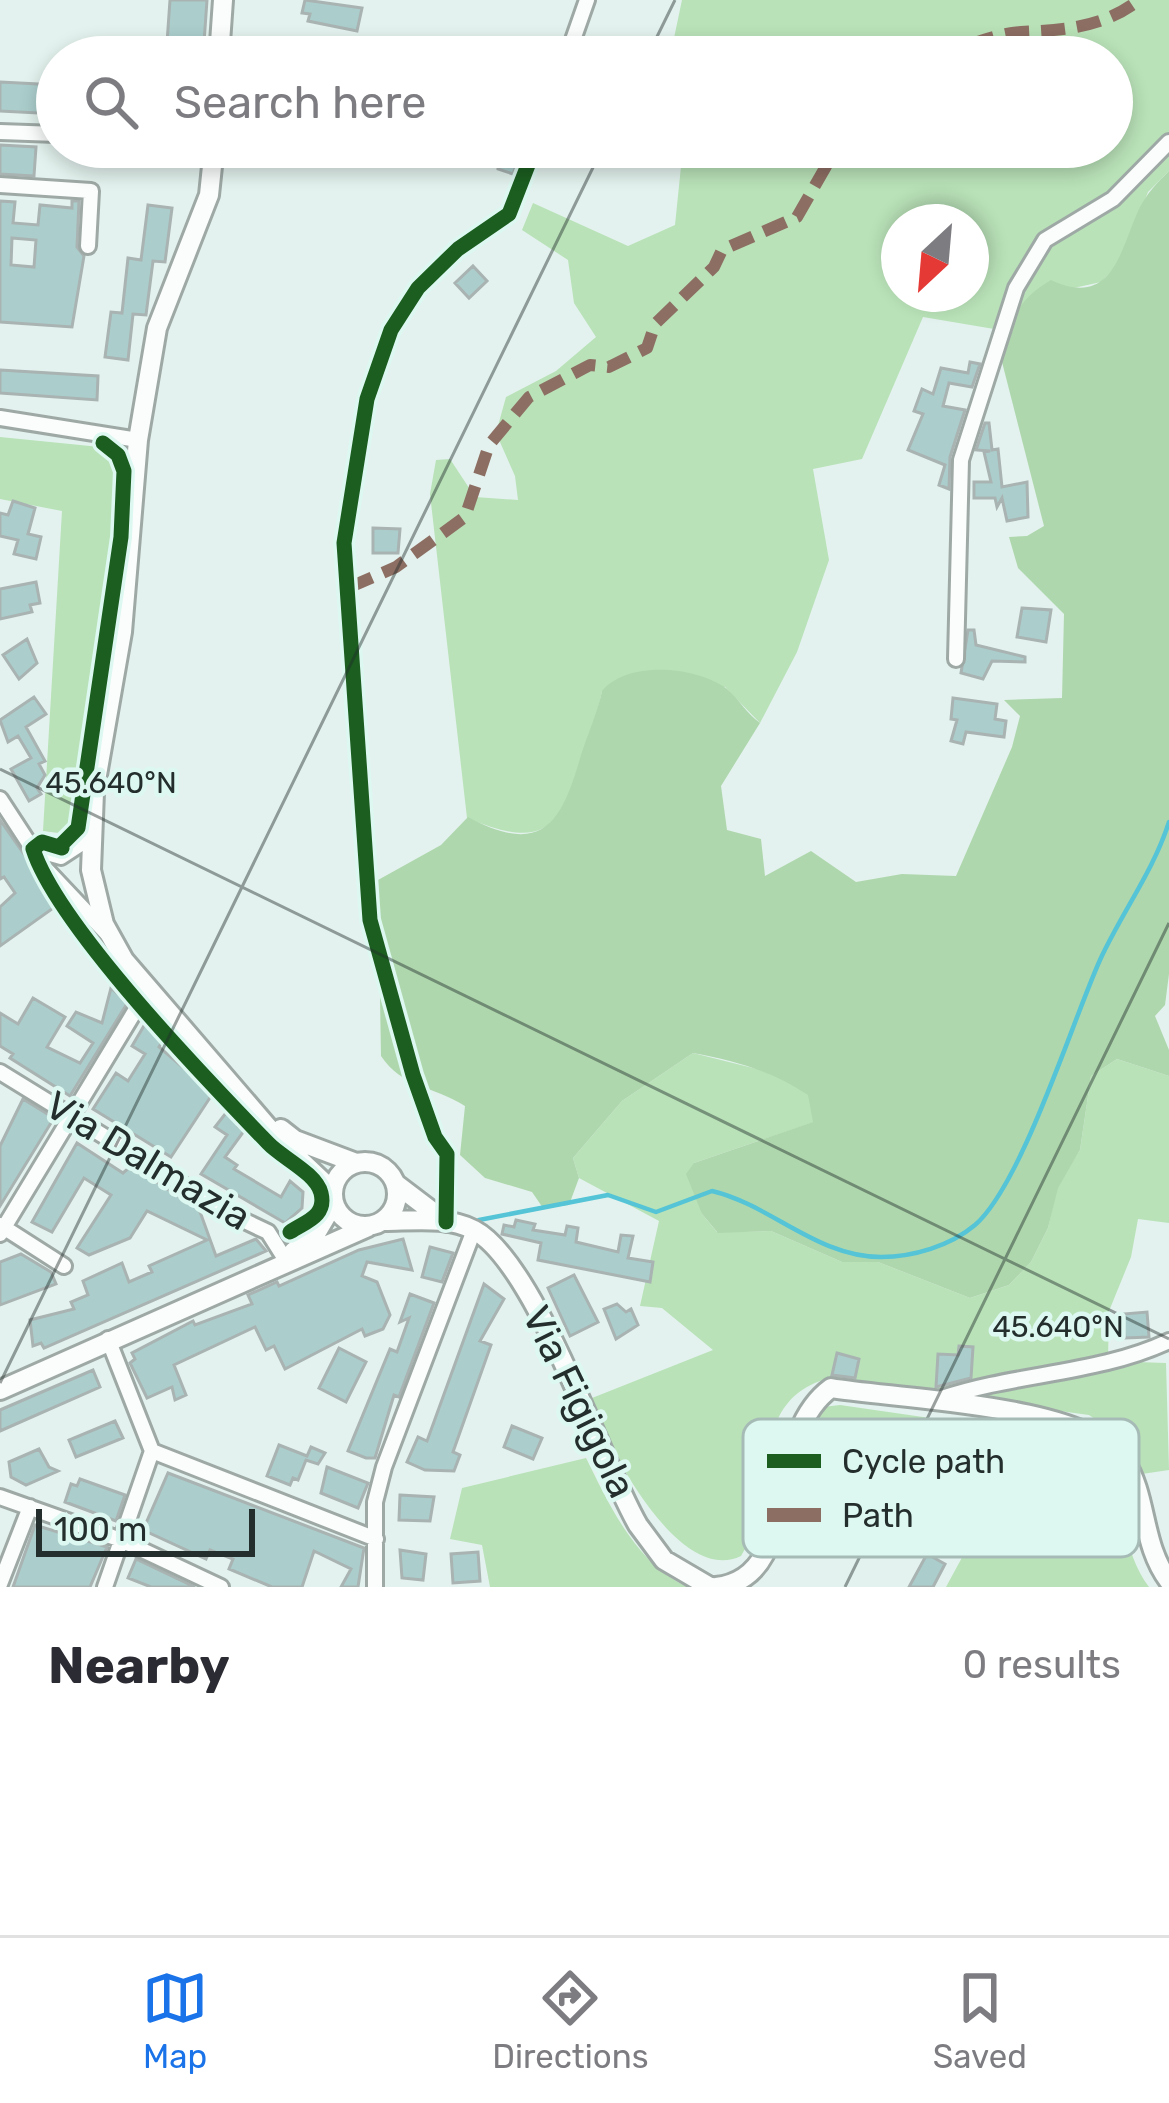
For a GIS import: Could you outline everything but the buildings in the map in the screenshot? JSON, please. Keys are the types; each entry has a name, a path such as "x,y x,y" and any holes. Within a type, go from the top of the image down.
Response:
{"street":[{"path":"220,36 223,0"},
{"path":"574,36 587,0"},
{"path":"0,132 36,133"},
{"path":"956,659 961,460 1016,289 1045,240 1113,199 1169,142"},
{"path":"212,168 209,195 157,328 139,440 122,632 90,838 94,889 111,938 142,983 334,1197 347,1220 446,1222"},
{"path":"446,1222 448,1154 435,1137 412,1075 370,920 344,543 367,399 392,330 432,275 509,214 527,168"},
{"path":"0,185 91,191 88,246"},
{"path":"0,418 139,440"},
{"path":"0,799 97,930 111,938"},
{"path":"33,849 61,857 90,838"},
{"path":"64,1266 2,1228 135,1011"},
{"name":"Via Dalmazia","path":"0,1072 268,1232 285,1259"},
{"path":"249,1104 295,1140 356,1163 385,1168 396,1184 446,1222"},
{"path":"285,1259 314,1234 334,1197 340,1174 356,1163"},
{"path":"0,1390 285,1259 376,1224 396,1205 396,1184"},
{"name":"Via Figigola","path":"446,1222 474,1230 512,1263 638,1525 664,1560 713,1587 738,1585 768,1557"},
{"path":"375,1587 375,1502 383,1467 474,1230"},
{"path":"268,1232 297,1238 314,1234"},
{"path":"105,1587 152,1451 108,1340"},
{"path":"937,1400 1009,1378 1130,1359 1169,1341"},
{"name":"Via Figigola","path":"805,1419 814,1401 831,1388 937,1400 1033,1419"},
{"path":"152,1451 376,1539"},
{"path":"0,1496 121,1540 221,1587"},
{"path":"0,1585 30,1507"},
{"name":"Via Figigola","path":"1139,1512 1148,1544 1169,1581"}],"green space":[{"path":"682,0 1169,0 1169,171 1148,192 1121,261 1101,282 1069,289 1003,337 1000,330 923,317 862,459 813,469 829,560 797,652 760,723 725,687 602,691 564,805 543,828 512,832 467,818 430,494 436,460 450,459 475,497 518,500 515,476 496,433 506,397 556,371 596,337 574,303 568,260 522,230 533,203 628,246 675,225 681,168 1133,168 1133,36 674,36"},
{"path":"1169,171 1169,974 1165,1005 1155,1016 1169,1050 1169,1076 1117,1059 1091,1076 1080,1150 1058,1188 1048,1228 1031,1262 1009,1285 970,1298 878,1262 842,1262 771,1231 718,1233 702,1214 686,1174 694,1163 813,1122 808,1095 767,1073 724,1060 693,1053 622,1101 573,1158 579,1178 569,1205 543,1208 532,1192 485,1178 460,1155 465,1106 409,1081 381,1056 378,880 441,845 468,817 515,834 546,826 566,798 602,691 628,674 663,670 714,681 760,723 721,786 727,830 761,839 765,876 811,851 856,882 902,874 956,876 1012,747 1020,716 1004,700 1062,698 1064,614 1018,568 1009,537 1027,536 1044,526 1002,362 1006,337 1022,304 1051,280 1088,287 1111,271 1142,203"},
{"path":"0,437 120,449 90,768 74,835 43,831 62,511 0,499"},
{"path":"693,1053 777,1074 809,1095 814,1122 694,1163 702,1214 717,1232 771,1231 842,1262 878,1262 970,1298 1009,1285 1031,1262 1048,1228 1057,1188 1080,1150 1091,1076 1117,1059 1169,1076 1169,1223 1138,1219 1131,1257 1109,1311 1108,1361 1166,1363 1169,1470 1139,1474 1139,1419 1095,1419 827,1379 801,1390 778,1419 743,1419 741,1556 717,1560 692,1550 647,1505 587,1400 713,1350 662,1308 640,1306 659,1221 579,1178 573,1158 622,1101"},
{"path":"840,1405 936,1419 815,1419 823,1407"},
{"path":"586,1458 639,1549 688,1587 490,1587 482,1545 450,1539 462,1488"},
{"path":"962,1557 1133,1557 1149,1587 946,1587"}],"waterway":[{"path":"479,1220 608,1195 656,1212 712,1191 858,1255 906,1255 954,1239 975,1225 1010,1175 1100,960 1169,822"}],"marked path":[{"path":"997,36 1097,22 1139,0"},
{"path":"350,587 396,567 465,517 489,445 529,397 590,365 609,367 647,348 655,324 714,267 722,250 797,217 825,168"}],"cycle path":[{"path":"446,1222 447,1154 435,1137 413,1075 370,920 344,543 367,399 391,330 418,288 458,249 509,214 527,168"},
{"path":"61,845 78,828 121,537 124,471 118,455 103,443"},
{"path":"62,848 42,842 33,849 47,881 102,959 241,1115 318,1186 322,1201 318,1213 290,1232"}]}
